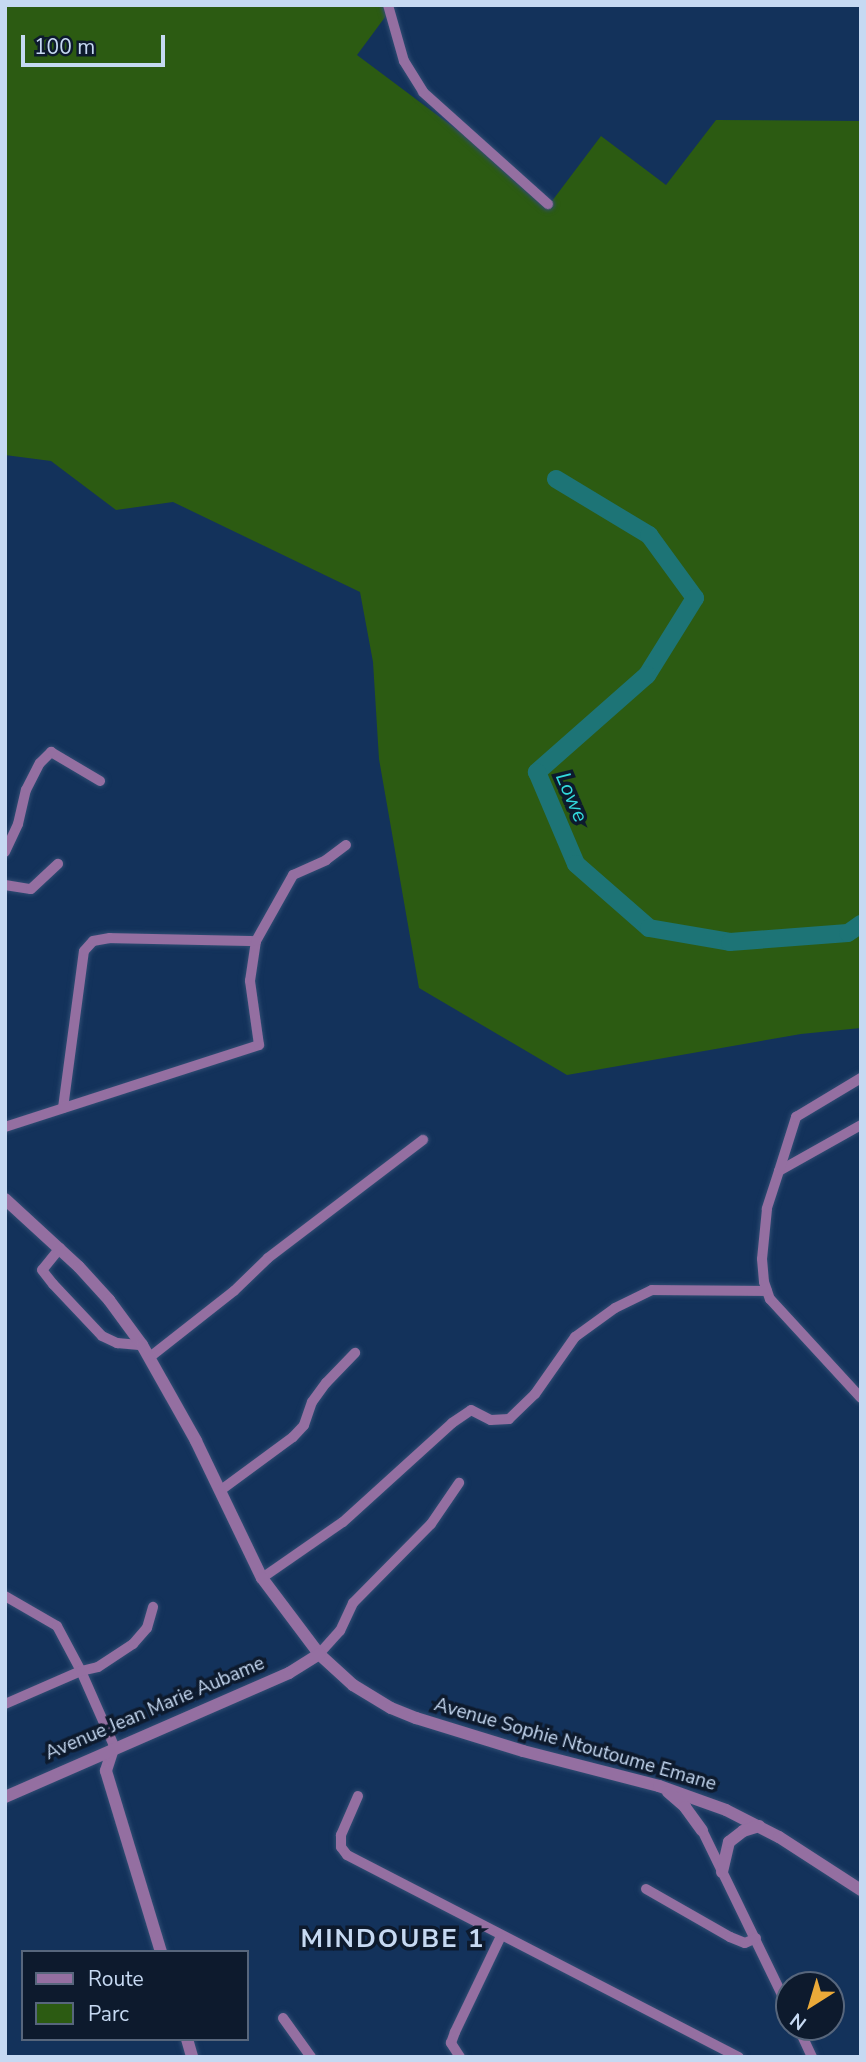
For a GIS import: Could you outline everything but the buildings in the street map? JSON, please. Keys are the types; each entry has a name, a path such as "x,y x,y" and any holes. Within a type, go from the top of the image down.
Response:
{"street":[{"path":"388,5 404,61 423,92 548,204"},
{"path":"5,852 18,824 26,790 40,763 51,752 100,781"},
{"path":"5,1127 259,1045 250,981 256,941 293,876 326,860 346,845"},
{"path":"5,885 31,889 58,864"},
{"path":"63,1108 84,951 93,940 110,937 256,941"},
{"path":"861,1078 796,1117 763,1235 763,1272 767,1291 790,1324 861,1398"},
{"path":"779,1171 861,1125"},
{"path":"150,1357 215,1307 268,1258 423,1140"},
{"name":"Avenue Sophie Ntoutoume Emane","path":"5,1199 60,1248 109,1300 142,1345 220,1490 262,1578 319,1654 370,1697 416,1718 546,1758 659,1786 714,1805 759,1826 861,1890"},
{"path":"60,1248 42,1270 53,1284 102,1336 117,1343 142,1345"},
{"path":"262,1578 343,1522 452,1423 471,1410 491,1420 509,1419 535,1394 575,1337 615,1308 652,1290 767,1291"},
{"path":"220,1490 293,1437 304,1425 312,1402 326,1383 355,1353"},
{"path":"319,1654 340,1631 352,1603 431,1524 459,1483"},
{"path":"5,1596 52,1620 81,1671 114,1749 106,1771 160,1950"},
{"path":"5,1704 81,1671 98,1667 133,1644 147,1628 153,1607"},
{"name":"Avenue Jean Marie Aubame","path":"5,1797 289,1673 319,1654"},
{"path":"85,1761 106,1771"},
{"path":"659,1786 680,1801 702,1830 775,1979"},
{"path":"358,1796 341,1835 341,1847 347,1855 739,2057"},
{"path":"702,1830 705,1812 714,1805"},
{"path":"722,1872 729,1842 743,1831 759,1826"},
{"path":"646,1889 730,1937 745,1942 756,1938"},
{"path":"460,2057 451,2043 502,1936"},
{"path":"283,2018 311,2057"},
{"path":"804,2041 811,2057"}],"green space":[{"path":"5,5 394,5 357,55 552,201 601,136 666,185 716,120 861,121 861,1028 801,1034 567,1075 419,988 379,759 373,662 360,592 173,502 116,510 51,461 5,455"}],"waterway":[{"name":"Lowe","path":"556,479 649,535 695,598 647,675 537,772 576,864 649,928 730,942 848,933 861,924"}],"district":[{"name":"MINDOUBE 1","path":"393,1939"}]}
